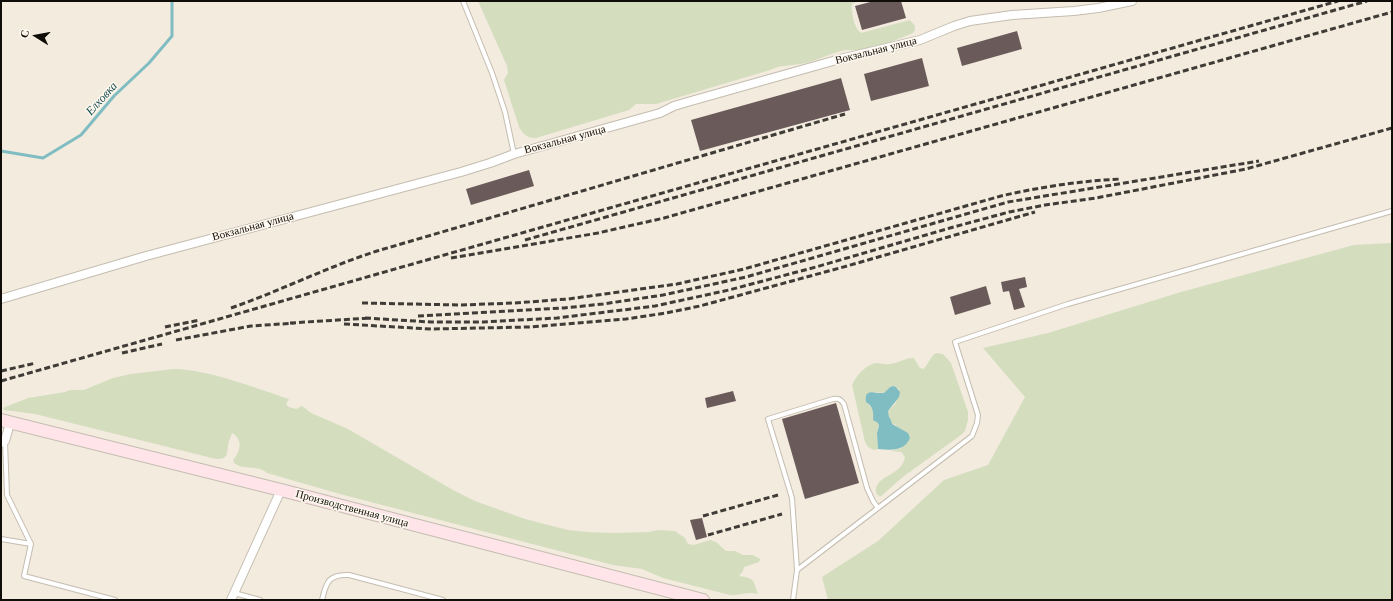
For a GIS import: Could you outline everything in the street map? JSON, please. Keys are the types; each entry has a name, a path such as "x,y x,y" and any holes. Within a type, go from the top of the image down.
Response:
{"main road":[{"name":"Производственная улица","path":"5,422 281,490 703,600"}],"street":[{"name":"Вокзальная улица","path":"1,298 154,254 461,172 514,154 635,121 686,103 803,70 920,40 954,26 1012,15 1086,10 1132,1"},
{"path":"3,442 5,422"},
{"path":"232,597 281,490"}],"lane":[{"path":"463,1 492,73 505,112 514,154"},
{"path":"797,570 968,441 972,436 975,430 978,415 977,408 955,342 1068,304 1392,211"},
{"path":"793,600 797,570 792,498 768,419 833,399 838,398 841,400 844,404 867,488 878,508"},
{"path":"3,442 7,495 31,544 24,576 115,600"},
{"path":"1,538 31,544"},
{"path":"322,600 324,589 331,579 339,575 349,575 443,600"},
{"path":"232,597 260,600"}],"green space":[{"path":"478,1 858,1 852,4 852,11 856,27 861,33 910,20 915,26 915,30 913,33 867,49 843,50 806,63 779,67 656,104 636,104 629,110 533,138 526,136 519,127 504,80 508,73 507,66"},
{"path":"1392,243 1392,600 828,600 822,577 878,541 944,480 988,465 1025,397 983,348 1048,333 1181,292 1354,245"},
{"path":"936,353 943,354 951,363 968,412 968,420 965,431 904,476 880,497 876,493 879,482 894,473 903,464 905,457 901,452 891,451 902,448 896,425 892,424 888,411 895,404 899,389 893,386 884,393 874,392 868,404 871,407 879,426 877,433 878,449 874,450 868,447 865,442 852,385 862,371 873,364 890,364 914,358 920,368 924,369"},
{"path":"173,369 202,372 246,384 289,399 286,404 289,407 296,409 302,406 311,413 348,429 453,490 475,501 525,519 568,530 587,532 613,533 649,532 658,530 675,531 685,538 688,544 694,545 710,540 716,542 726,551 735,551 743,555 753,555 760,559 759,562 744,567 739,576 753,580 758,594 751,593 730,595 663,578 642,569 613,565 340,494 267,473 263,470 242,467 234,463 233,460 240,446 238,439 232,433 228,443 226,456 224,458 216,459 35,414 4,410 3,408 28,398 70,390 84,390 113,378 131,374"}],"water":[{"path":"893,386 900,392 899,397 888,411 889,417 892,424 908,433 910,438 904,446 900,448 892,450 878,449 877,433 879,426 878,423 873,420 872,410 866,402 866,397 868,393 871,392 884,393"}],"building":[{"path":"874,1 901,1 906,18 862,30 855,6"},
{"path":"1017,31 1022,49 962,66 957,48"},
{"path":"922,58 929,86 871,101 864,74"},
{"path":"841,78 850,110 700,151 691,120"},
{"path":"529,170 534,186 471,205 466,189"},
{"path":"1025,277 1027,287 1019,289 1025,307 1014,310 1009,291 1003,292 1001,282"},
{"path":"986,286 991,304 955,315 950,297"},
{"path":"733,391 736,401 707,408 705,398"},
{"path":"836,403 859,483 805,499 782,419"},
{"path":"702,518 707,537 696,540 690,520"}],"waterway":[{"name":"Елховка","path":"1,151 43,158 81,135 114,96 149,63 172,36 172,1"}],"railway":[{"path":"1,381 1338,1"},
{"path":"525,240 1367,1"},
{"path":"451,258 598,233 664,218 1392,12"},
{"path":"231,308 358,257 845,114"},
{"path":"365,318 431,322 483,322 557,318 655,306 729,290 816,267 1009,212 1096,198 1246,169 1392,128"},
{"path":"418,316 564,308 663,295 746,277 1008,202 1259,161"},
{"path":"362,303 460,305 515,303 568,299 677,284 744,269 1001,196 1060,185 1121,179"},
{"path":"344,324 431,329 529,327 626,319 666,313 700,306 847,266 1035,212"},
{"path":"290,323 370,318"},
{"path":"165,327 200,320"},
{"path":"176,340 251,326 296,323"},
{"path":"122,353 162,344"},
{"path":"1,371 36,363"},
{"path":"703,516 778,495"},
{"path":"708,535 782,514"}]}
